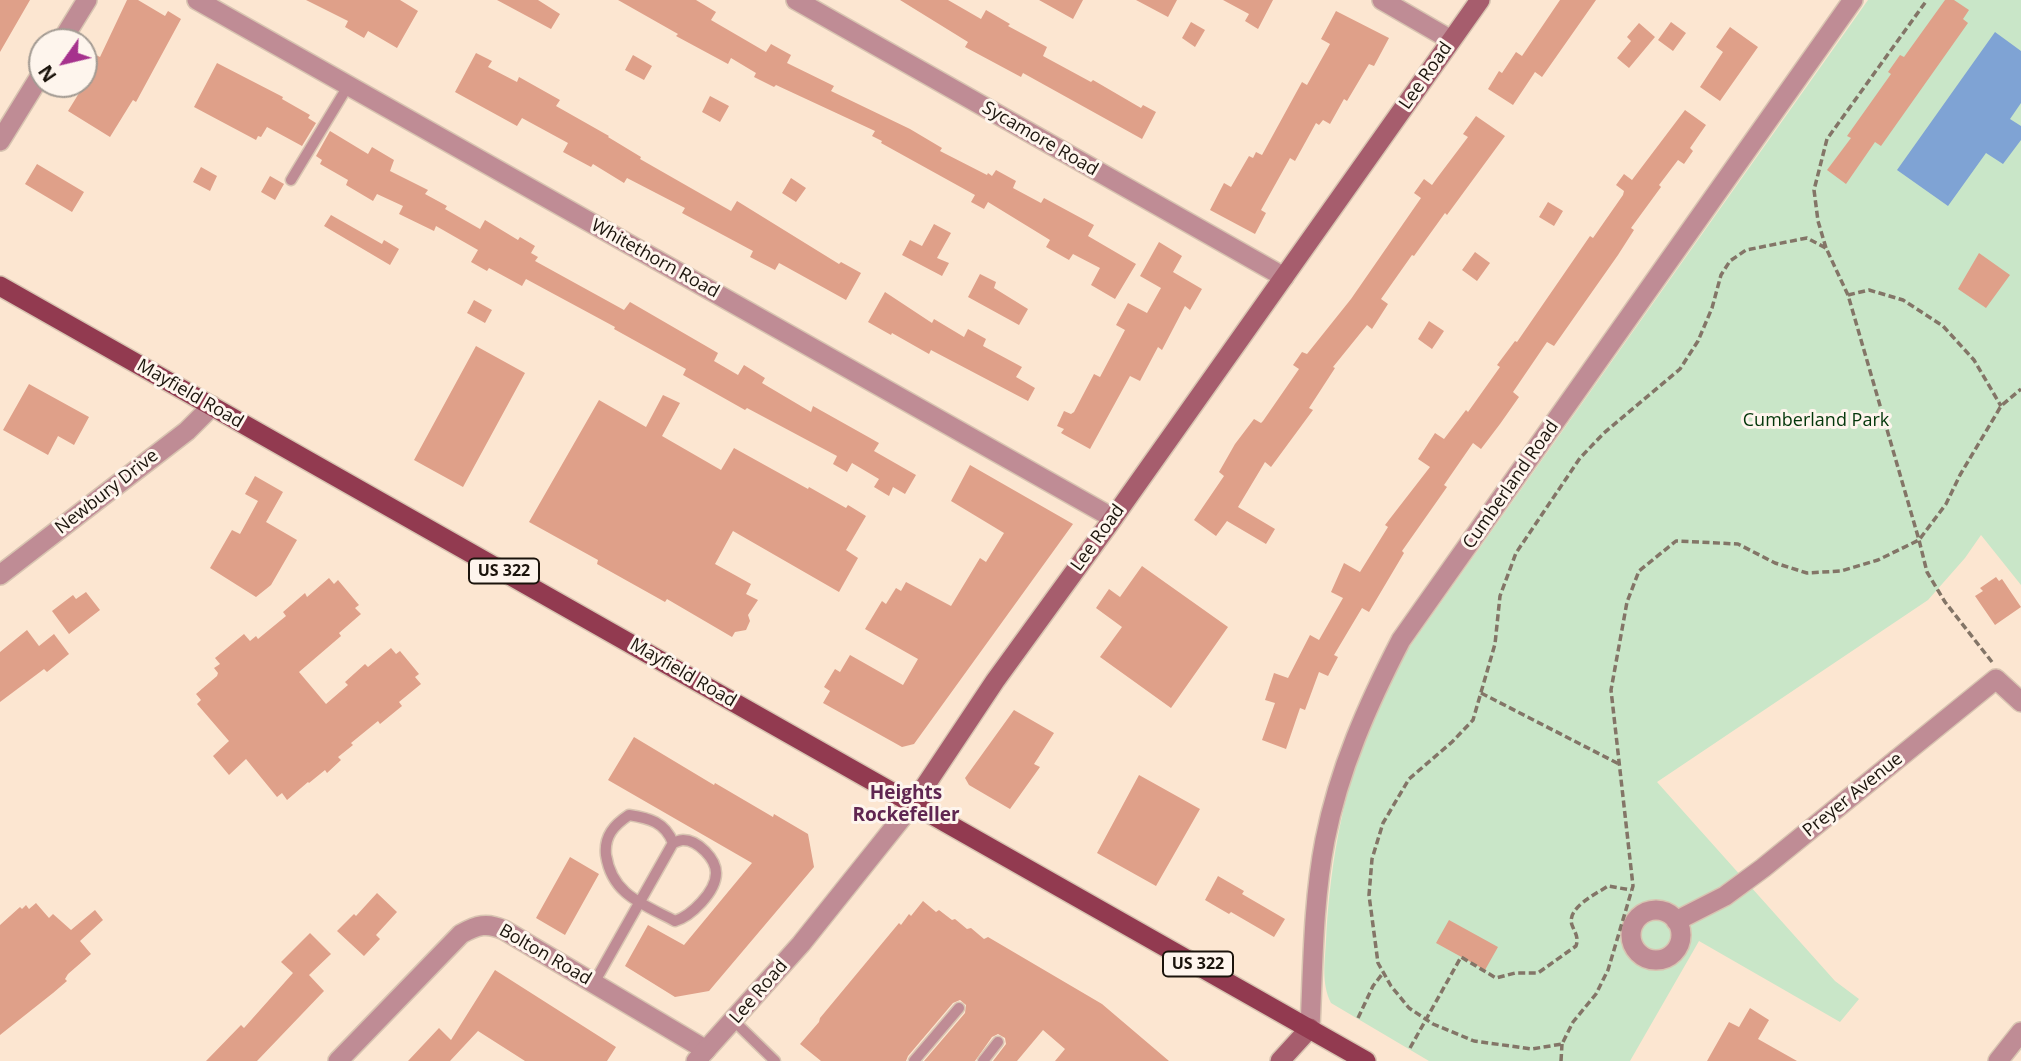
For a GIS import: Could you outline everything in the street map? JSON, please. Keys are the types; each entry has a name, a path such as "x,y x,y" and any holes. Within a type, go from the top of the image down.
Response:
{"main road":[{"name":"Lee Road","path":"913,804 995,681 1480,0"},
{"name":"Mayfield Road","path":"0,286 1366,1061"},
{"path":"1280,1061 1310,1028"}],"street":[{"path":"70,28 87,0"},
{"name":"Whitethorn Road","path":"197,0 1113,518"},
{"name":"Sycamore Road","path":"796,0 1284,277"},
{"path":"1382,0 1451,40"},
{"name":"Cumberland Road","path":"1310,1028 1317,902 1322,857 1334,803 1370,701 1401,640 1853,0"},
{"path":"0,141 28,96"},
{"name":"Newbury Drive","path":"0,575 182,434 212,406"},
{"name":"Preyer Avenue","path":"1676,921 1725,896 1753,875 1996,679 2021,702"},
{"name":"Lee Road","path":"701,1056 801,944 913,804"},
{"name":"Bolton Road","path":"338,1061 461,934 477,925 493,925 594,983 701,1056"},
{"path":"1998,1061 2021,1032"}],"lane":[{"path":"291,180 348,86"},
{"path":"594,983 639,902 673,843 684,840 695,844 711,858 716,873 712,888 686,918 675,921 639,902 612,880 605,844 615,825 629,815 652,819 669,832 673,843"},
{"path":"914,1061 959,1008"},
{"path":"734,1021 775,1061"},
{"path":"983,1061 998,1042"}],"path":[{"path":"1927,0 1827,139 1814,190 1818,221 1826,248 1848,295 1927,572 1945,602 1993,663"},
{"path":"1562,1044 1532,1049 1474,1041 1426,1020 1409,1008 1391,986 1378,963 1369,895 1372,859 1383,823 1409,779 1473,720 1495,644 1500,596 1516,553 1580,458 1604,433 1680,369 1698,341 1721,275 1730,261 1746,250 1786,240 1807,238 1826,248"},
{"path":"1848,295 1868,290 1903,300 1942,326 1974,360 2001,407"},
{"path":"1561,1061 1562,1044 1573,1022 1596,993 1608,970 1633,886 1611,690 1627,602 1639,571 1676,541 1738,544 1775,563 1807,573 1841,571 1878,560 1919,540 1946,504 1960,475 2001,407 2021,389"},
{"path":"1481,693 1619,764"},
{"path":"1410,1048 1461,957 1496,978 1516,973 1538,973 1576,946 1578,937 1571,919 1578,907 1608,886 1632,890"},
{"path":"1358,1018 1373,986 1383,972"}],"green space":[{"name":"Cumberland Park","path":"1868,0 2021,0 2021,585 1981,535 1965,558 1928,600 1657,782 1835,981 1859,999 1840,1022 1699,941 1630,1061 1429,1061 1331,1003 1326,988 1325,964 1331,880 1341,820 1366,733 1405,653"}],"water":[{"path":"1995,32 2021,51 2021,103 2010,119 2021,126 2021,140 2003,164 1986,153 1948,206 1897,170"}],"building":[{"path":"0,0 30,0 0,52"},
{"path":"127,0 138,0 165,16 168,11 181,19 136,102 133,100 110,137 68,111 76,98 98,98 98,56 100,57"},
{"path":"306,0 400,0 418,11 397,48 368,31 364,38 345,27 348,21"},
{"path":"497,0 538,0 560,14 551,29"},
{"path":"618,0 696,0 716,12 711,20 766,52 771,44 791,55 787,63 834,86 831,91 910,129 942,148 940,151 987,175 988,173 992,176 996,170 1016,181 1013,188 1041,203 1044,198 1094,225 1088,236 1136,264 1115,299 1091,285 1100,268 1073,254 1069,260 1046,247 1050,240 988,202 984,209 971,202 975,195 881,143 882,141 872,136 875,131 754,77 756,73 731,58 728,64"},
{"path":"900,0 948,0 981,19 986,10 1010,24 1008,26 1047,47 1043,56 1091,82 1093,80 1141,108 1143,105 1156,112 1142,139 1023,73 1021,77 965,47 968,42"},
{"path":"1039,0 1083,0 1073,19"},
{"path":"1136,0 1177,0 1168,17"},
{"path":"1223,0 1273,0 1258,29 1245,21 1249,14"},
{"path":"1560,0 1596,0 1542,77 1535,72 1513,105 1488,89 1516,52 1522,56"},
{"path":"1945,0 1954,0 1969,10 1963,19 1968,23 1881,146 1875,142 1846,184 1827,170 1851,138 1847,136 1891,74 1888,72 1900,55 1904,57"},
{"path":"1336,11 1389,38 1374,66 1369,64 1330,124 1323,120 1319,125 1316,123 1295,161 1290,158 1261,210 1266,213 1255,234 1210,210 1224,183 1231,187 1249,156 1253,158 1256,152 1262,155 1302,82 1307,85 1330,44 1321,39"},
{"path":"1191,22 1205,30 1195,47 1182,38"},
{"path":"1671,22 1686,33 1673,51 1658,40"},
{"path":"1639,23 1655,37 1629,68 1617,58 1631,41 1627,37"},
{"path":"1730,27 1758,47 1720,101 1700,87 1723,52 1716,47"},
{"path":"476,53 492,61 488,67 517,82 519,77 560,100 556,106 609,136 641,157 640,159 731,211 737,201 839,264 841,262 861,273 846,300 779,263 775,270 750,257 753,251 682,213 685,208 627,178 624,183 593,164 591,167 563,152 568,143 522,118 517,126 455,92"},
{"path":"633,55 652,66 644,80 625,70"},
{"path":"217,63 283,97 282,99 310,115 308,118 316,123 302,146 267,127 256,140 194,107"},
{"path":"710,96 729,106 720,122 702,112"},
{"path":"1685,110 1706,125 1690,148 1693,151 1684,164 1678,160 1659,185 1661,187 1631,228 1634,230 1618,255 1554,346 1547,342 1513,392 1519,397 1500,424 1481,449 1473,443 1444,485 1447,487 1402,551 1404,553 1369,612 1362,608 1334,655 1338,657 1328,676 1319,672 1305,710 1300,708 1286,749 1262,740 1275,703 1265,700 1274,673 1288,678 1310,635 1319,640 1343,598 1331,592 1344,563 1360,572 1388,527 1385,525 1430,467 1418,459 1435,433 1444,439 1466,410 1468,412 1500,367 1497,365 1515,341 1517,342 1590,236 1593,238 1623,195 1624,191 1616,185 1624,174 1632,180"},
{"path":"1476,116 1505,136 1447,215 1445,213 1414,256 1412,255 1381,299 1388,304 1372,329 1367,325 1333,367 1335,368 1309,408 1313,410 1271,467 1265,462 1238,507 1275,529 1266,544 1227,521 1216,536 1194,520 1224,476 1219,472 1235,444 1254,419 1261,423 1263,421 1299,369 1293,365 1302,352 1307,354 1351,299 1421,198 1414,193 1424,179 1432,185 1468,137 1463,134"},
{"path":"330,131 368,154 372,147 394,160 390,171 428,190 425,194 447,206 445,209 480,229 485,220 518,240 520,237 535,246 531,253 538,257 535,261 624,310 630,302 718,353 714,361 738,375 744,365 765,378 762,383 811,412 813,406 879,443 874,451 916,475 905,494 893,487 889,496 874,487 879,479 852,463 847,472 833,464 837,456 747,408 745,410 683,375 686,369 614,329 615,327 526,279 522,286 489,268 487,271 471,262 478,250 436,226 434,231 399,214 403,206 377,194 373,201 346,185 348,180 320,164 322,160 316,156"},
{"path":"37,164 84,192 72,212 25,184"},
{"path":"201,167 217,176 210,191 193,182"},
{"path":"270,176 284,184 275,200 261,192"},
{"path":"791,178 806,188 796,202 782,193"},
{"path":"1548,202 1563,211 1554,226 1539,217"},
{"path":"331,215 382,244 384,240 399,249 390,265 324,226"},
{"path":"934,224 951,233 937,258 949,263 942,276 902,255 910,240 922,246"},
{"path":"1159,242 1182,256 1173,272 1202,289 1190,310 1185,306 1162,350 1158,347 1140,381 1130,376 1090,449 1061,433 1064,429 1057,426 1064,411 1071,414 1074,412 1094,374 1100,377 1125,330 1116,325 1128,303 1147,313 1161,288 1140,276"},
{"path":"1475,252 1490,263 1477,281 1462,270"},
{"path":"1979,253 2010,275 1986,308 1958,289"},
{"path":"980,274 996,282 994,288 1028,309 1019,325 968,297"},
{"path":"885,292 932,323 934,319 964,337 968,329 986,339 983,346 1022,367 1016,377 1035,388 1028,401 931,350 929,354 868,322"},
{"path":"474,300 492,310 485,323 467,313"},
{"path":"1429,321 1444,331 1432,349 1418,339"},
{"path":"476,346 525,373 463,487 414,460"},
{"path":"29,384 89,417 74,445 58,436 48,455 3,430"},
{"path":"663,395 680,403 662,436 721,470 734,448 808,489 809,487 846,508 848,505 866,516 846,550 858,558 839,592 733,531 715,564 751,584 746,594 758,600 748,615 750,621 746,630 735,632 732,637 667,599 665,602 597,564 598,560 529,522 599,400 646,427"},
{"path":"970,465 1073,524 914,744 902,747 823,703 830,691 824,687 835,669 840,672 850,655 903,685 918,659 865,629 882,601 886,604 896,588 901,591 906,582 951,606 980,558 986,562 1004,533 951,501"},
{"path":"255,476 283,492 266,522 297,540 271,585 256,597 210,568 232,530 240,534 258,501 245,494"},
{"path":"1142,566 1228,627 1171,708 1100,657 1122,627 1096,608 1109,589 1120,597"},
{"path":"1996,577 1999,581 2002,579 2021,607 1995,625 1975,596 1983,591 1980,588"},
{"path":"329,578 334,584 338,580 359,605 355,608 361,614 339,633 341,636 299,672 326,704 348,685 345,682 365,664 368,667 391,648 396,654 400,651 419,674 415,677 421,684 399,702 402,706 351,743 353,745 338,757 341,760 327,773 325,770 287,800 282,793 277,797 246,759 229,775 213,756 229,741 197,704 201,700 196,694 217,676 214,668 220,664 215,658 244,634 250,641 256,636 258,639 286,616 283,612 305,593 307,597"},
{"path":"86,592 100,610 69,634 52,611 73,595 76,599"},
{"path":"27,630 39,646 54,634 69,654 47,672 44,669 0,702 0,652"},
{"path":"1014,710 1054,733 1034,764 1040,767 1010,809 969,785 965,778"},
{"path":"634,737 714,785 715,783 808,834 814,867 709,991 675,997 625,966 648,925 684,945 752,863 608,780"},
{"path":"1139,775 1200,809 1156,886 1097,853"},
{"path":"570,857 599,874 565,935 536,918"},
{"path":"1218,876 1244,891 1242,894 1285,919 1274,937 1205,900"},
{"path":"377,893 397,912 376,935 380,939 364,956 337,931 354,914 356,916"},
{"path":"923,901 936,912 939,910 967,929 971,928 984,939 988,937 1102,1004 1169,1061 1055,1061 1065,1049 1043,1030 1017,1061 993,1061 1006,1044 1005,1038 998,1034 992,1037 975,1061 924,1061 965,1013 966,1005 960,1000 953,1003 906,1061 821,1061 800,1044 899,923 901,925 909,914 911,916"},
{"path":"36,903 49,918 53,914 71,930 95,910 103,920 80,941 91,954 68,974 65,979 67,981 0,1035 0,925 20,907 22,909 26,905 29,909"},
{"path":"1449,920 1498,947 1485,970 1436,943"},
{"path":"310,933 331,954 309,975 324,991 257,1061 206,1061 241,1025 244,1028 293,973 281,962"},
{"path":"495,970 616,1047 607,1061 525,1061 478,1031 450,1061 408,1061 439,1028 451,1040"},
{"path":"1750,1008 1769,1020 1758,1039 1797,1061 1707,1061 1729,1022 1739,1027"}],"district":[{"name":"Heights Rockefeller","path":"906,805"}]}
